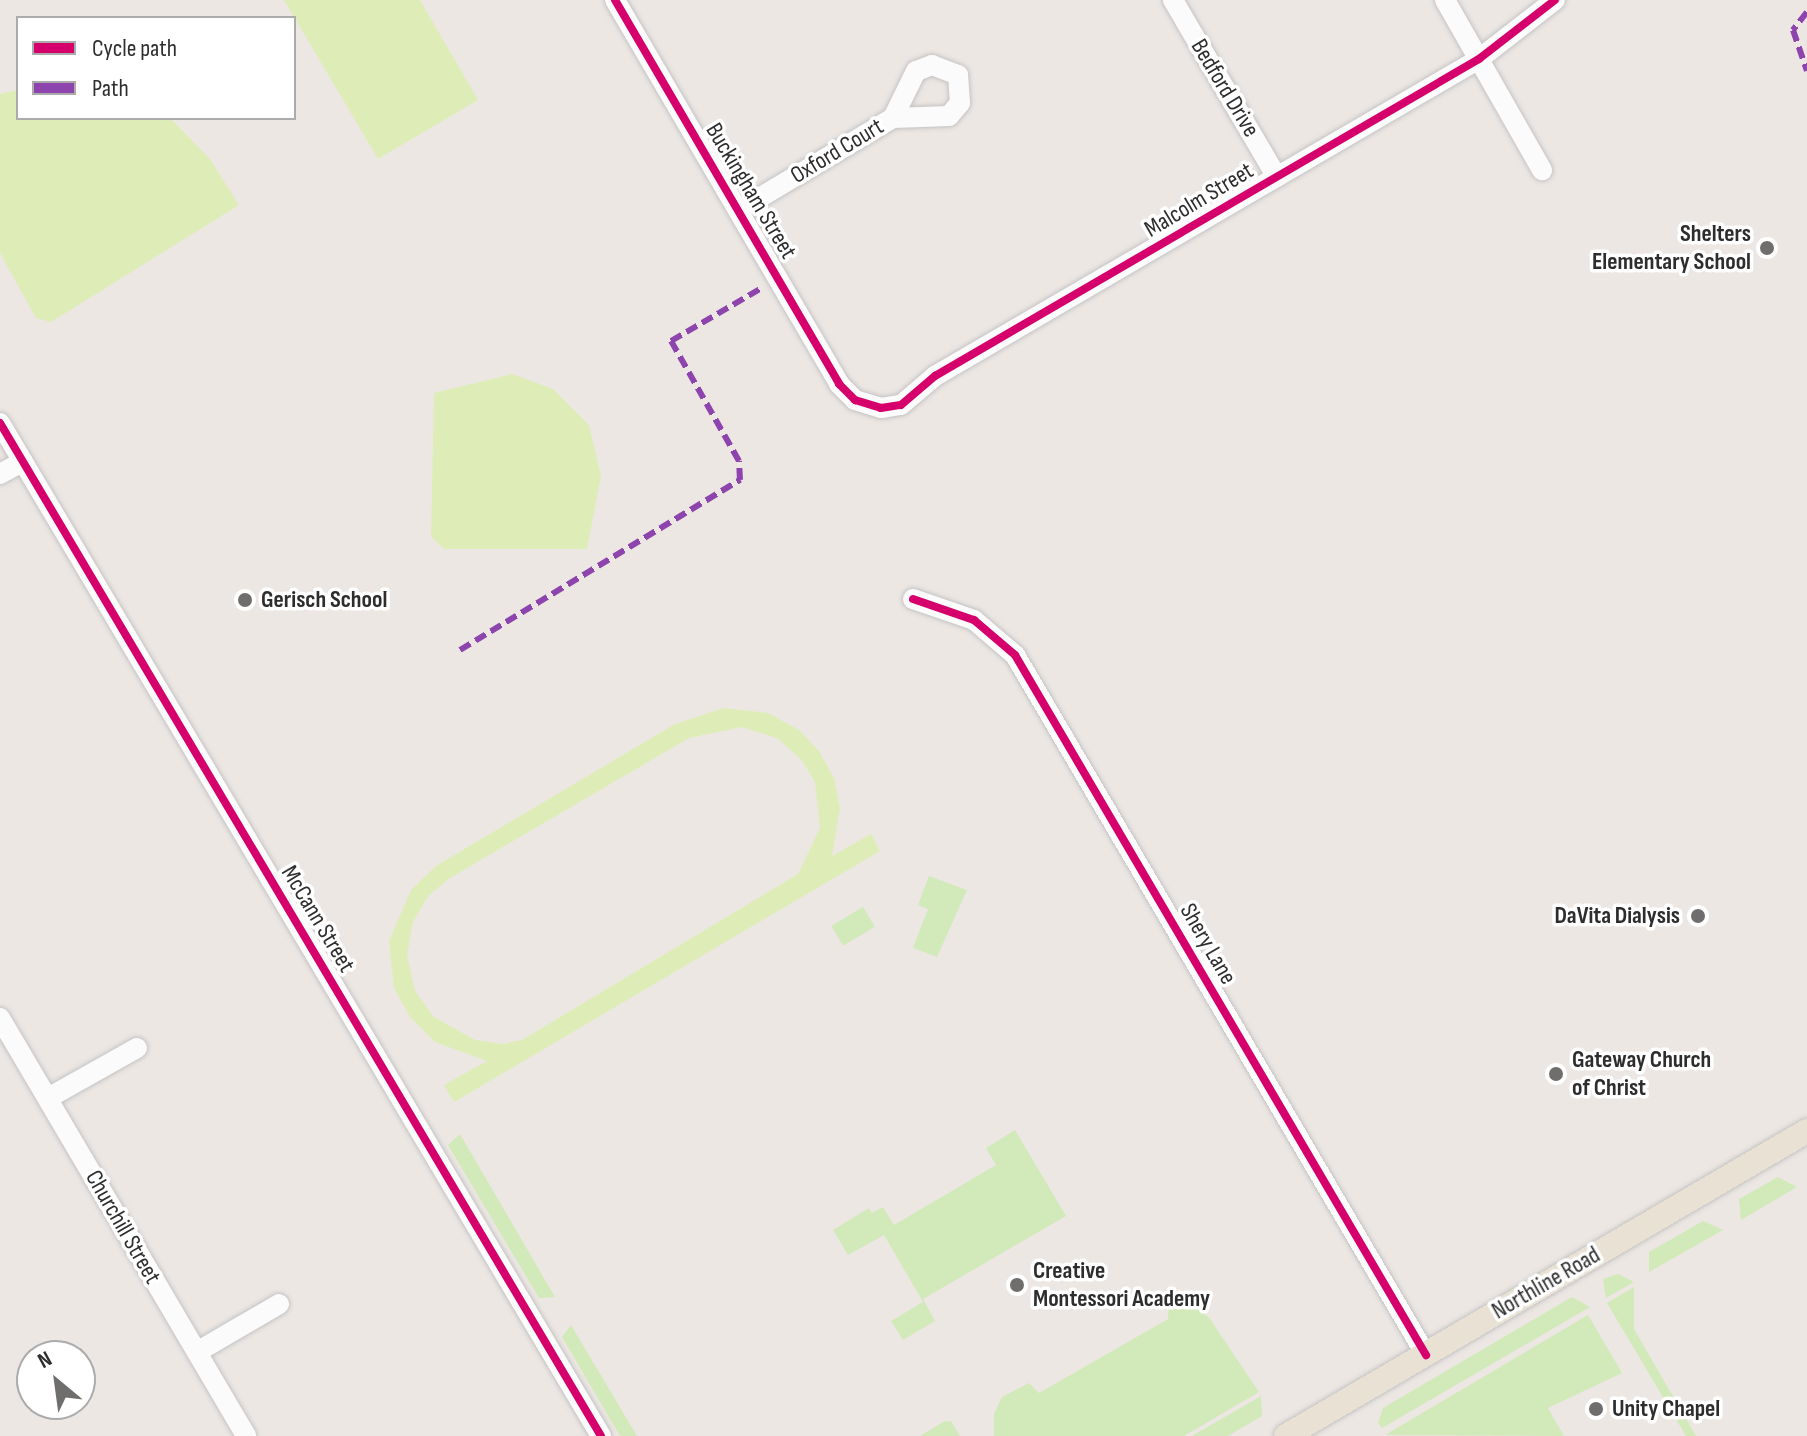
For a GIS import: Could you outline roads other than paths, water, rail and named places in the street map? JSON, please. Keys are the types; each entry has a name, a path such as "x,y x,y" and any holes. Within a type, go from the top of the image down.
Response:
{"main road":[{"name":"Northline Road","path":"1286,1436 1807,1131"}],"street":[{"name":"Buckingham Street","path":"615,0 839,384 855,400"},
{"name":"Bedford Drive","path":"1173,0 1277,177"},
{"path":"1445,0 1542,170"},
{"name":"Malcolm Street","path":"855,400 881,408 901,405 935,376 1479,59 1555,0"},
{"name":"Oxford Court","path":"739,210 893,118"},
{"name":"McCann Street","path":"0,423 593,1434"},
{"path":"0,474 23,461"},
{"name":"Shery Lane","path":"913,599 974,620 1015,655 1426,1355"},
{"name":"Churchill Street","path":"0,1018 246,1436"},
{"path":"48,1098 137,1048"},
{"path":"197,1352 279,1304"}],"place":[{"name":"Shelters Elementary School","path":"1767,248"},
{"name":"Gerisch School","path":"245,600"},
{"name":"DaVita Dialysis","path":"1698,916"},
{"name":"Gateway Church of Christ","path":"1556,1074"},
{"name":"Creative Montessori Academy","path":"1017,1285"},
{"name":"Unity Chapel","path":"1596,1409"}]}
